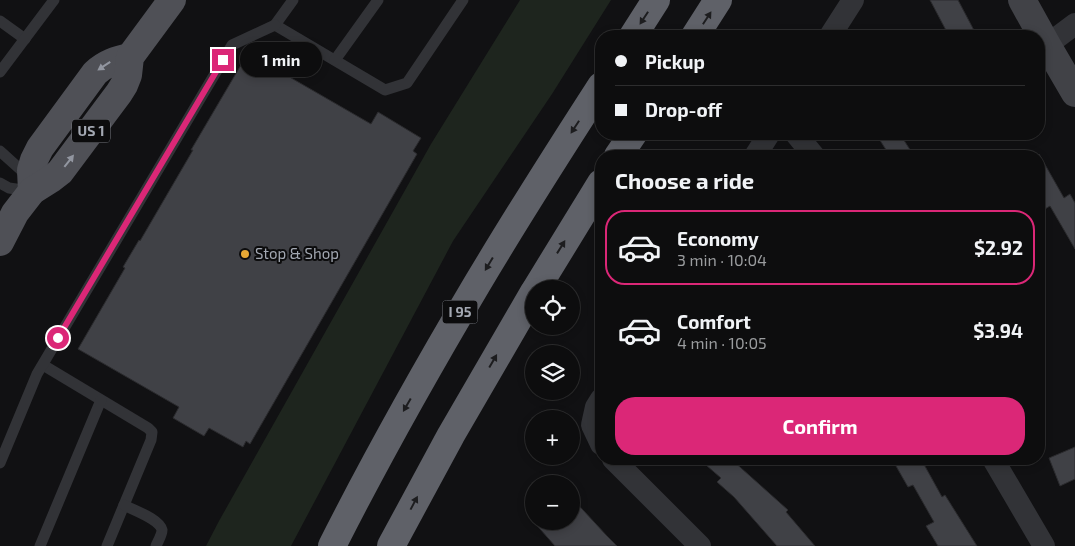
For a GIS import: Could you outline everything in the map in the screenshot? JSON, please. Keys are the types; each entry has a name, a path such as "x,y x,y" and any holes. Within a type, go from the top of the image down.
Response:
{"highway":[{"path":"637,30 656,0"},
{"path":"699,30 718,0"},
{"name":"I 95","path":"332,546 373,466 463,308 509,231 595,95"},
{"path":"542,280 595,193"},
{"path":"391,546 451,435 525,308"}],"main road":[{"name":"US 1","path":"32,191 31,170 40,148 95,73 102,66 112,61 130,57 172,0"},
{"path":"0,242 16,213 32,191"}],"street":[{"path":"834,30 853,0"},
{"path":"1022,0 1039,30"},
{"path":"1047,45 1075,24"},
{"path":"1045,41 1075,94"},
{"path":"801,140 809,150"},
{"path":"595,412 592,425 595,431"},
{"path":"619,465 700,546"},
{"path":"997,465 1044,546"}],"lane":[{"path":"0,72 54,0"},
{"path":"0,463 38,374 232,45 275,25 293,0"},
{"path":"335,60 378,0"},
{"path":"275,25 385,90 407,83 463,0"},
{"path":"0,21 25,39"},
{"path":"0,151 22,170 32,191"},
{"path":"0,183 9,188 32,191"},
{"path":"43,365 152,432 151,440 107,546"},
{"path":"40,546 101,400"},
{"path":"124,505 158,523 162,528 156,546"}],"shaded area":[{"path":"520,0 611,0 552,94 453,241 291,546 206,546 431,144"}],"building":[{"path":"930,0 958,0 974,30 946,30"},
{"name":"Stop & Shop","path":"248,53 371,124 378,112 421,138 413,151 417,154 250,444 246,441 243,447 209,428 204,436 173,418 179,407 78,349 125,268 123,267 140,241"},
{"path":"880,140 904,140 910,150 886,150"},
{"path":"1045,165 1064,198 1070,194 1075,203 1075,249 1050,206 1045,209"},
{"path":"1075,447 1075,479 1060,486 1049,458"},
{"path":"706,465 738,465 788,510 786,512 815,546 777,546 734,497 717,482 721,478"},
{"path":"895,465 924,465 942,497 945,495 977,546 938,546 926,526 934,522 913,485 908,487"},
{"path":"580,507 617,546 555,546 541,530 580,530"}],"place":[{"name":"Stop & Shop","path":"245,254"}],"route":[{"path":"58,338 223,60"}]}
